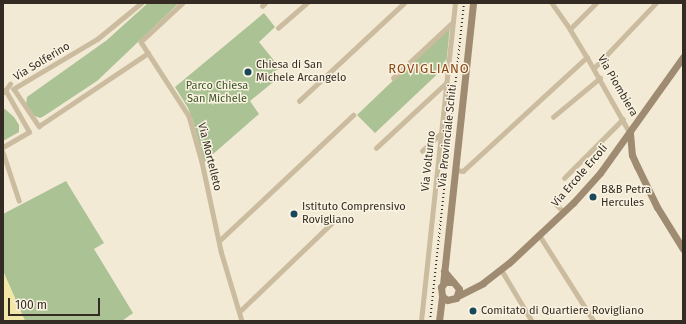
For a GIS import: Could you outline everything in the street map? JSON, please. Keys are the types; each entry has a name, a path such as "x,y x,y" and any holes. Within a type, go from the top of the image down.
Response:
{"street":[{"name":"Via Solferino","path":"142,3 98,40 14,89 39,126 148,53"},
{"name":"Via Mortelleto","path":"183,3 141,42 189,116 202,162 219,241 238,312 242,321"},
{"path":"278,28 307,3"},
{"path":"299,101 404,3"},
{"name":"Via Volturno","path":"421,321 455,3"},
{"name":"Via Provinciale Schiti","path":"439,321 442,296 440,290 443,284 472,3"},
{"name":"Via Piombiera","path":"552,3 594,68 623,119 630,133 631,150 637,166 657,206 683,249"},
{"path":"570,29 596,3"},
{"path":"594,68 656,3"},
{"path":"393,78 453,21"},
{"path":"455,170 463,171 587,57"},
{"name":"Via Ercole Ercoli","path":"458,296 501,269 540,236 564,212 600,173 683,57"},
{"path":"554,117 600,78"},
{"path":"376,148 446,83"},
{"path":"3,147 29,132 4,91 10,84"},
{"path":"219,241 353,115"},
{"path":"564,178 623,119"},
{"path":"422,151 441,132"},
{"path":"3,152 19,200"},
{"path":"556,204 564,212"},
{"path":"238,312 333,222"},
{"path":"540,236 594,321"},
{"path":"501,269 532,321"},
{"path":"440,312 450,301 458,296 460,289 444,271"},
{"path":"443,284 455,283 472,288"},
{"path":"442,296 450,301"}],"green space":[{"path":"148,3 179,3 97,81 44,116 40,118 35,116 26,104 27,97 107,40"},
{"name":"Parco Chiesa San Michele","path":"264,13 275,27 259,42 280,68 272,73 277,79 250,101 259,114 204,162 188,108 175,87"},
{"path":"450,26 446,66 375,133 357,115"},
{"path":"3,109 14,117 19,125 19,132 3,141"},
{"path":"66,181 104,243 94,249 133,313 122,321 25,321 3,271 3,214"}],"sand":[{"path":"3,271 25,321 3,321"}],"railway":[{"path":"430,321 464,3"}],"place":[{"name":"Chiesa di San Michele Arcangelo","path":"248,72"},
{"name":"B&B Petra Hercules","path":"593,197"},
{"name":"Istituto Comprensivo Rovigliano","path":"294,214"},
{"name":"Comitato di Quartiere Rovigliano","path":"473,311"}],"district":[{"name":"ROVIGLIANO","path":"429,69"}]}
